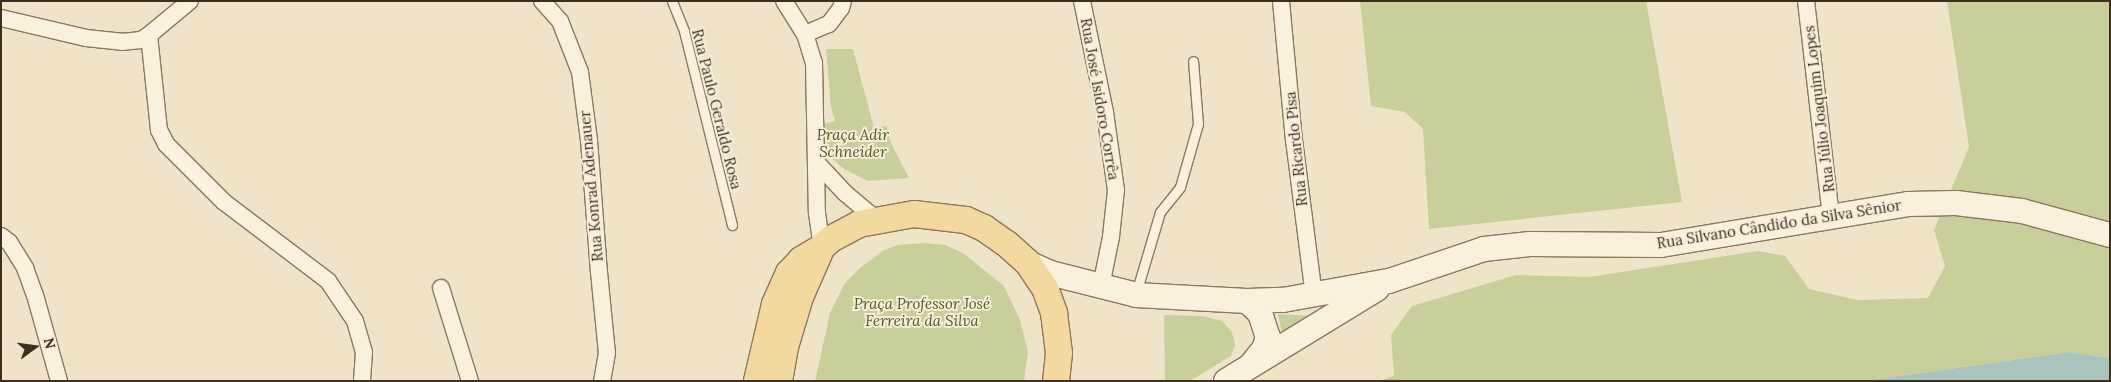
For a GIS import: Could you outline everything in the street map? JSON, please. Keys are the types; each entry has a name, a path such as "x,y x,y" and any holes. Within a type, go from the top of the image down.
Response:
{"main road":[{"name":"Rua Silvano Cândido da Silva Sênior","path":"1028,263 1050,273 1136,295 1247,301 1283,300 1314,296 1390,281 1484,249 1530,244 1661,245 1908,204 1956,203 2022,211 2110,235"},
{"path":"757,381 775,304 789,274 801,260 822,248 847,229 877,220 914,214 966,220 984,228 1007,244 1028,263 1044,288 1054,313 1059,353 1056,381"},
{"path":"779,381 785,346 800,297 822,248"},
{"name":"Rua Silvano Cândido da Silva Sênior","path":"1226,381 1390,281"},
{"path":"1247,301 1260,313 1268,337 1264,349 1247,369"}],"street":[{"path":"1,18 110,42 140,40 149,35 190,1"},
{"name":"Rua Konrad Adenauer","path":"542,1 560,21 580,72 589,140 607,353 602,381"},
{"path":"784,1 805,34 814,63 817,213 822,248"},
{"path":"805,34 829,24 841,8 843,1"},
{"name":"Rua José Isidoro Corrêa","path":"1082,1 1105,112 1116,190 1111,237 1101,286"},
{"name":"Rua Ricardo Pisa","path":"1281,1 1294,140 1314,296"},
{"name":"Rua Júlio Joaquim Lopes","path":"1806,1 1831,217"},
{"path":"149,35 159,130 166,144 224,202 328,281 355,321 364,352 362,381"},
{"path":"817,163 845,193 877,220"},
{"path":"1,236 9,242 28,277 59,381"},
{"path":"442,288 470,381"}],"lane":[{"name":"Rua Paulo Geraldo Rosa","path":"672,1 684,31 732,226"},
{"path":"1136,295 1160,212 1180,187 1198,124 1192,61"}],"green space":[{"path":"1360,1 1646,1 1682,202 1429,229 1423,129 1405,112 1371,106"},
{"path":"1947,1 2110,1 2110,358 2069,352 1864,381 1378,381 1394,376 1391,335 1412,306 1516,275 1589,277 1758,251 1785,256 1809,289 1857,300 1928,298 1945,266 1934,230 1969,147"},
{"name":"Praça Adir Schneider","path":"826,49 853,49 874,128 887,126 890,141 909,178 868,181 844,169 830,157 823,124 835,121 831,107"},
{"name":"Praça Professor José Ferreira da Silva","path":"925,243 945,245 963,253 1004,286 1020,320 1028,352 1024,381 815,381 830,313 845,283 860,268 884,250 898,245"},
{"path":"1278,314 1312,316 1282,333"},
{"path":"1164,315 1202,316 1222,321 1232,332 1235,345 1231,356 1190,381 1165,381"}],"water":[{"path":"2069,352 2110,358 2110,381 1864,381"}]}
